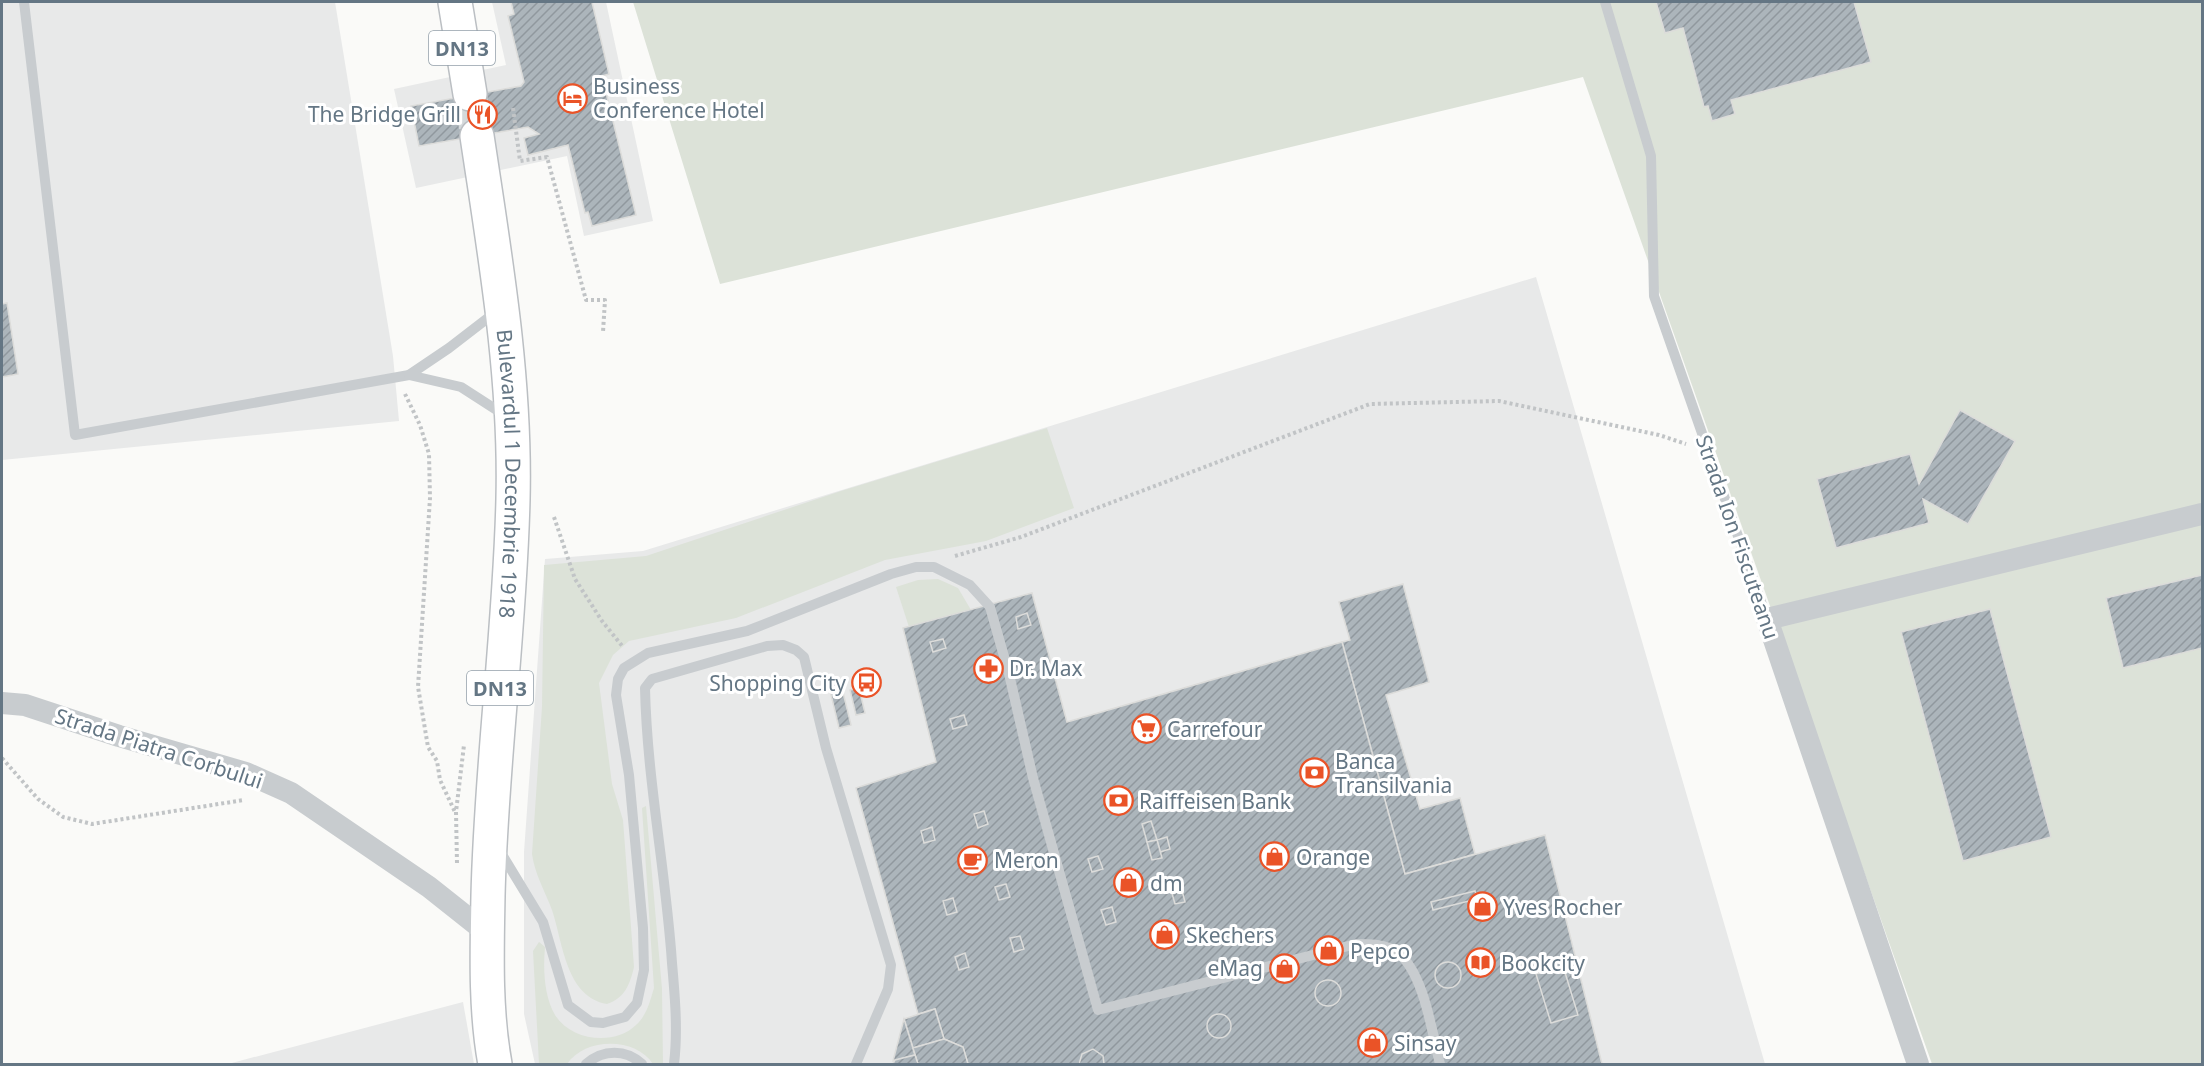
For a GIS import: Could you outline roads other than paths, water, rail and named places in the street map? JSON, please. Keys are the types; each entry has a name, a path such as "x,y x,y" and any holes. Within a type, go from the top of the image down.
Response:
{"main road":[{"name":"DN13","path":"454,2 470,94"},
{"name":"Bulevardul 1 Decembrie 1918","path":"477,136 508,352 513,498 490,835 487,933 492,1046 495,1065"}],"street":[{"path":"1767,619 2202,514"},
{"name":"Strada Ion Fiscuteanu","path":"1767,619 1918,1065"},
{"name":"Strada Piatra Corbului","path":"2,703 25,705 118,736 246,773 291,793 429,887 487,933"}],"lane":[{"path":"24,2 75,435 409,375 461,387 511,419"},
{"name":"Strada Ion Fiscuteanu","path":"1605,2 1651,156 1654,296 1767,619"},
{"path":"409,375 449,348 502,307"},
{"path":"490,835 528,893 543,922 568,1005 591,1022 603,1023 625,1017 637,1003 644,970 643,928 629,776 616,695 620,674 633,659 648,653 747,631 840,592 916,567 934,567 960,578 980,594 990,607 1009,674 1033,778 1098,1010 1356,944 1372,944 1396,951 1411,966 1426,1009 1440,1065"},
{"path":"674,1065 676,1008 669,913 653,785 645,688 652,679 692,666 767,646 783,645 796,650 807,664 826,748 891,965 888,989 856,1065"},
{"path":"586,1065 604,1054 619,1052 630,1055 642,1065"}],"tunnel":[{"path":"470,94 477,136"}],"place":[{"name":"Business Conference Hotel","path":"572,98"},
{"name":"The Bridge Grill","path":"482,114"},
{"name":"Dr. Max","path":"988,668"},
{"name":"Shopping City","path":"867,683"},
{"name":"Carrefour","path":"1146,729"},
{"name":"Banca Transilvania","path":"1314,773"},
{"name":"Raiffeisen Bank","path":"1118,801"},
{"name":"Orange","path":"1275,857"},
{"name":"Meron","path":"973,860"},
{"name":"dm","path":"1129,883"},
{"name":"Yves Rocher","path":"1482,907"},
{"name":"Skechers","path":"1165,935"},
{"name":"Pepco","path":"1329,951"},
{"name":"Bookcity","path":"1480,963"},
{"name":"eMag","path":"1284,968"},
{"name":"Sinsay","path":"1373,1043"}]}
